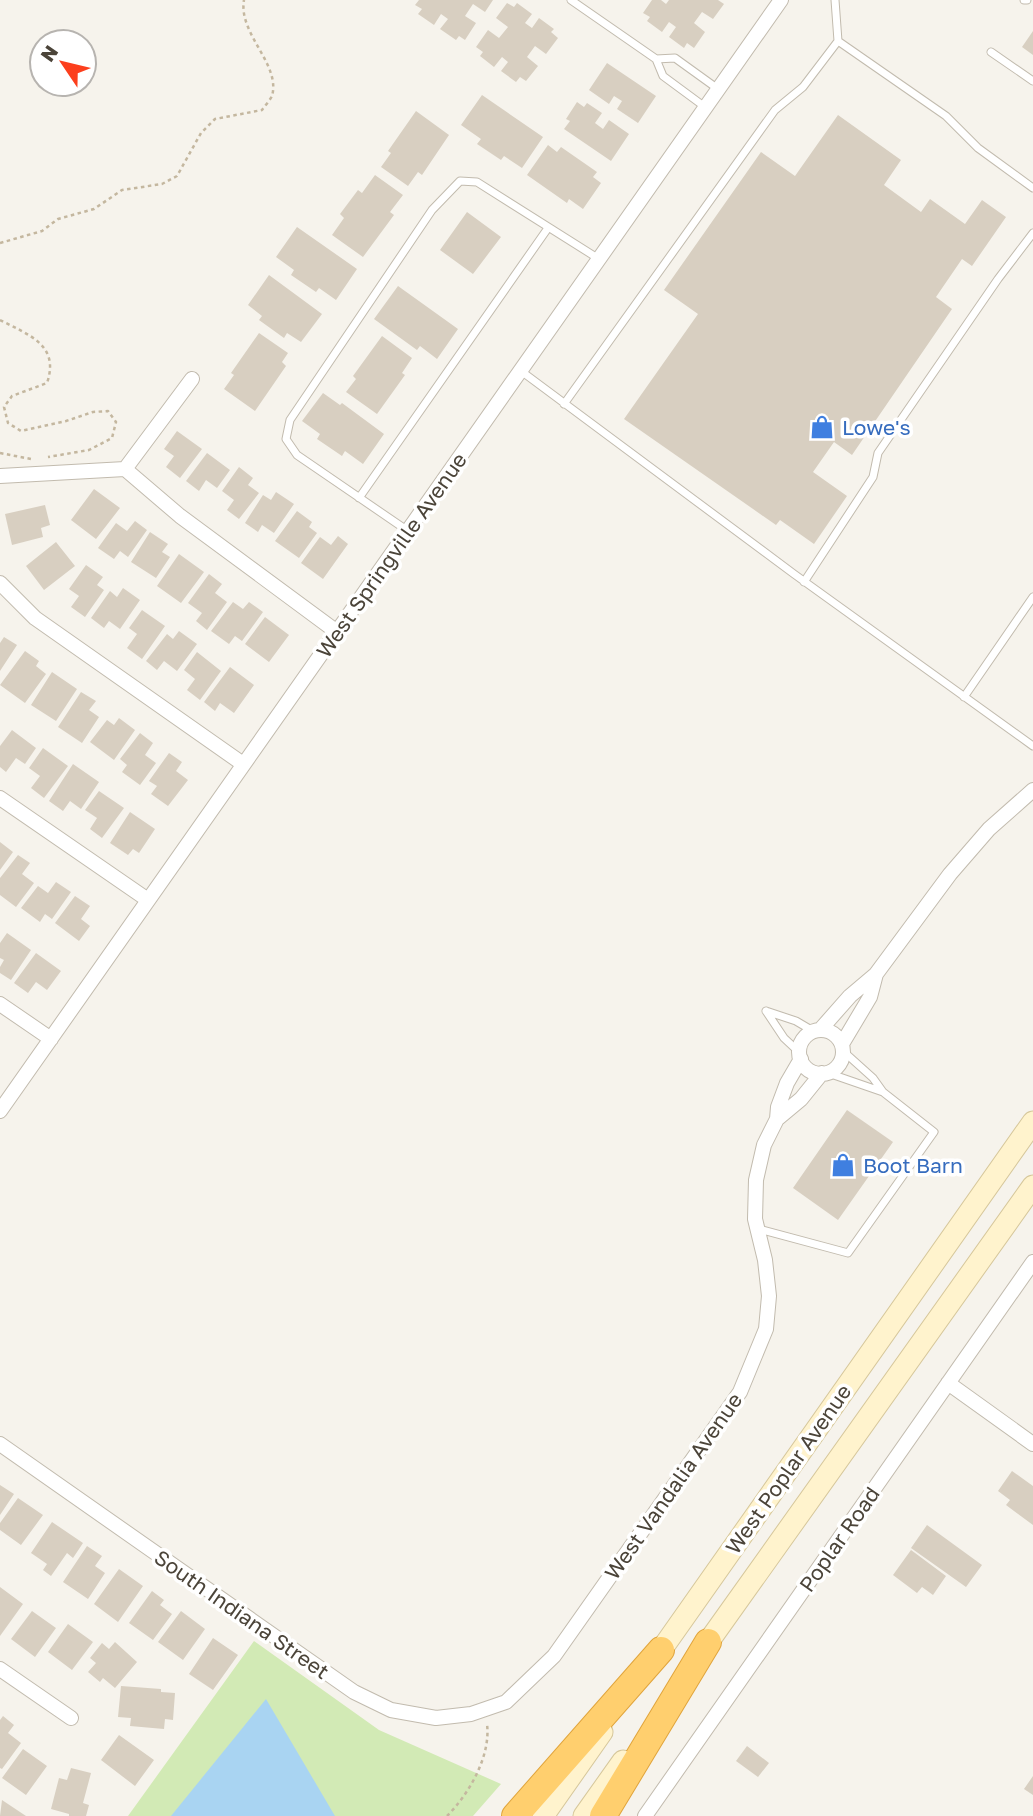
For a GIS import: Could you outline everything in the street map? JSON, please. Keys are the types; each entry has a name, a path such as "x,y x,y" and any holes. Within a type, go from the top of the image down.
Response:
{"highway":[{"path":"603,1816 708,1642"},
{"path":"516,1816 661,1650"}],"main road":[{"name":"West Poplar Avenue","path":"543,1816 1033,1122"},
{"name":"West Poplar Avenue","path":"584,1816 1033,1186"}],"street":[{"name":"West Springville Avenue","path":"0,1111 781,0"},
{"path":"125,469 192,379"},
{"path":"0,475 125,469 180,516 337,632"},
{"path":"0,583 35,618 243,764"},
{"path":"876,974 870,997 843,1048 839,1064 825,1073 815,1073 808,1069 800,1056 803,1041 876,974 950,874 989,829 1033,790"},
{"path":"0,798 148,900"},
{"path":"0,1004 51,1039"},
{"path":"817,1030 834,1033 843,1048"},
{"name":"West Vandalia Avenue","path":"506,1702 554,1656 740,1392 766,1329 769,1296 765,1261 755,1219 756,1180 764,1145 777,1119 778,1107 800,1056"},
{"name":"West Vandalia Avenue","path":"777,1119 801,1099 825,1073"},
{"name":"Poplar Road","path":"645,1816 1033,1262"},
{"path":"948,1383 1033,1444"},
{"name":"South Indiana Street","path":"0,1444 354,1692 391,1710 436,1718 471,1714 506,1702"},
{"path":"0,1670 71,1718"}],"lane":[{"path":"571,0 656,59 663,76 705,108"},
{"path":"564,404 775,110 803,87 838,41 835,0"},
{"path":"838,41 946,116 978,148 1033,188"},
{"path":"991,52 1033,81"},
{"path":"656,59 675,58 718,89"},
{"path":"408,531 297,455 286,439 290,420 432,210 460,181 477,182 599,259"},
{"path":"359,498 548,228"},
{"path":"804,582 873,477 878,453 998,279 1033,233"},
{"path":"520,371 804,582 1033,746"},
{"path":"964,697 1033,597"},
{"path":"800,1056 766,1011 817,1030"},
{"path":"757,1229 848,1253 934,1132 883,1092 843,1048"},
{"path":"825,1073 883,1092"}],"path":[{"path":"0,243 42,232 58,219 94,209 122,190 162,184 177,176 201,133 215,119 262,110 272,96 271,75 248,28 242,10 244,0"},
{"path":"0,320 40,344 51,357 52,369 47,383 12,396 4,407 8,423 21,431 93,412 108,411 116,422 112,438 89,450 48,457"},
{"path":"0,453 35,459"},
{"path":"447,1816 463,1800 480,1765 488,1736 486,1724"}],"green space":[{"path":"254,1641 379,1730 501,1784 473,1816 128,1816"}],"water":[{"path":"266,1699 335,1816 171,1816"}],"building":[{"path":"419,0 493,0 485,12 473,4 465,16 476,23 465,40 459,36 456,40 440,29 448,19 441,14 434,25 418,14 422,9 415,5"},
{"path":"652,0 661,0 666,4 669,0 718,0 724,4 713,19 702,12 694,23 705,32 694,48 687,43 684,48 669,37 676,27 669,22 662,32 647,21 650,17 643,13"},
{"path":"507,3 514,7 517,3 532,14 525,23 532,28 539,18 554,29 551,32 558,38 546,54 535,46 527,57 538,66 526,81 520,77 516,82 501,71 508,62 502,57 494,67 480,56 483,52 476,47 488,30 499,38 508,27 496,18"},
{"path":"1033,31 1033,55 1022,47"},
{"path":"607,63 656,96 638,123 617,109 622,101 614,96 609,104 589,90"},
{"path":"482,95 543,137 522,168 504,156 501,160 477,144 481,139 461,125"},
{"path":"577,102 584,107 587,103 602,113 595,123 603,129 609,120 629,134 611,161 564,129 570,121 566,119"},
{"path":"416,111 449,135 422,175 418,172 408,186 381,167 391,153 388,151"},
{"path":"838,115 901,160 884,185 921,212 930,199 965,224 982,200 1006,217 972,266 962,259 936,297 952,309 852,455 834,442 813,472 847,496 814,544 780,520 776,525 624,419 698,314 664,290 761,152 795,176"},
{"path":"548,145 557,152 561,147 597,172 593,177 601,183 583,209 569,199 567,203 527,175"},
{"path":"375,175 403,195 390,212 394,215 363,257 332,235 344,218 340,214 358,190 362,193"},
{"path":"467,212 501,237 473,274 440,250"},
{"path":"297,227 357,269 336,300 319,288 316,292 291,275 294,270 276,257"},
{"path":"269,275 322,314 301,342 287,333 284,338 259,320 262,316 248,305"},
{"path":"398,286 458,329 437,359 420,346 417,350 374,319"},
{"path":"259,333 288,353 282,362 286,366 255,411 224,389 234,375 231,373"},
{"path":"382,336 412,358 402,373 405,375 377,414 346,392 356,379 353,376"},
{"path":"323,393 340,405 342,403 384,434 363,464 345,451 342,456 317,439 320,434 302,421"},
{"path":"177,431 202,449 180,478 166,467 174,456 164,449"},
{"path":"207,453 230,470 217,488 206,480 199,491 186,481"},
{"path":"239,467 253,478 248,485 259,493 239,519 227,510 234,500 222,491"},
{"path":"94,489 120,508 96,539 71,520"},
{"path":"276,492 294,504 274,533 262,525 258,532 245,523 263,495 271,500"},
{"path":"45,505 50,525 41,528 43,537 12,545 5,514"},
{"path":"297,511 312,522 309,527 317,533 299,558 275,541"},
{"path":"135,521 147,530 128,557 120,551 114,559 98,548 116,523 127,531"},
{"path":"150,532 168,544 162,552 170,557 156,578 131,562"},
{"path":"338,536 348,544 323,579 301,563 320,537 331,545"},
{"path":"56,542 75,566 44,590 26,566"},
{"path":"179,554 204,572 181,603 157,586"},
{"path":"86,565 103,577 97,585 104,590 85,617 71,607 79,596 69,589"},
{"path":"209,574 222,584 215,593 227,602 207,630 196,621 202,613 188,603"},
{"path":"123,588 140,600 120,629 109,621 104,628 91,618 110,591 117,597"},
{"path":"233,602 243,609 249,602 263,612 242,641 235,636 229,644 211,631"},
{"path":"142,610 165,626 142,659 127,648 137,634 129,628"},
{"path":"265,617 289,635 269,662 245,644"},
{"path":"179,631 197,644 177,671 164,661 157,670 146,661 167,634 173,639"},
{"path":"4,637 17,645 0,671 0,643"},
{"path":"25,651 39,661 36,666 46,674 25,703 0,685"},
{"path":"197,652 221,671 200,700 187,690 195,679 184,670"},
{"path":"230,667 254,685 234,713 220,703 215,711 204,702"},
{"path":"52,672 77,689 56,721 31,705"},
{"path":"81,692 96,701 89,710 99,717 82,743 58,727"},
{"path":"119,718 135,730 114,760 90,742 107,720 114,725"},
{"path":"12,730 36,748 25,764 16,758 6,772 0,767 0,746"},
{"path":"140,733 153,743 145,755 156,763 140,785 122,772 127,765 120,759"},
{"path":"43,748 68,766 44,798 31,788 40,776 29,768"},
{"path":"169,753 182,762 176,771 188,780 168,806 151,794 157,786 149,781"},
{"path":"73,764 99,782 81,809 70,801 63,811 49,801"},
{"path":"99,791 124,808 102,838 90,829 97,818 85,810"},
{"path":"130,812 155,829 139,853 133,849 128,855 110,843"},
{"path":"0,842 13,852 0,870"},
{"path":"18,855 30,863 22,874 34,883 16,907 0,895 0,878"},
{"path":"56,882 71,892 52,919 45,914 40,922 21,908 38,886 48,893"},
{"path":"75,896 90,906 81,919 90,926 79,941 55,923"},
{"path":"7,933 31,950 11,980 0,973 4,960 0,958 0,943"},
{"path":"36,953 61,971 47,990 36,982 28,993 14,983"},
{"name":"Boot Barn","path":"847,1110 893,1142 838,1220 793,1188"},
{"path":"1012,1471 1033,1486 1033,1525 1006,1505 1010,1500 998,1491"},
{"path":"0,1485 14,1494 0,1515"},
{"path":"18,1498 43,1515 21,1545 0,1530 0,1523"},
{"path":"52,1522 83,1543 73,1558 67,1553 51,1576 43,1570 47,1564 31,1553"},
{"path":"927,1525 982,1565 966,1587 911,1548"},
{"path":"87,1546 102,1556 95,1566 105,1573 88,1599 63,1582"},
{"path":"911,1550 946,1576 933,1595 922,1587 917,1593 893,1575"},
{"path":"119,1569 143,1586 118,1622 94,1604"},
{"path":"0,1587 23,1604 0,1636"},
{"path":"152,1591 164,1600 160,1605 172,1614 153,1640 129,1623"},
{"path":"32,1611 56,1628 35,1657 11,1639"},
{"path":"181,1611 205,1629 183,1660 158,1642"},
{"path":"68,1624 93,1642 72,1670 48,1652"},
{"path":"213,1638 238,1655 213,1690 189,1674"},
{"path":"115,1642 137,1662 115,1688 103,1678 100,1682 88,1672 96,1663 90,1658 102,1643 109,1649"},
{"path":"121,1686 161,1689 161,1692 175,1693 173,1720 165,1719 164,1729 130,1726 131,1718 118,1717"},
{"path":"3,1716 14,1725 8,1733 21,1743 2,1769 0,1720"},
{"path":"119,1735 154,1760 135,1786 101,1760"},
{"path":"747,1746 769,1763 758,1777 736,1761"},
{"path":"23,1749 47,1766 26,1795 2,1778"},
{"path":"71,1768 91,1773 83,1803 89,1805 86,1816 69,1816 51,1809 59,1778 67,1780"},
{"path":"1033,1776 1033,1795 1024,1789"},
{"path":"2,1800 26,1816 0,1816"}],"place":[{"name":"Lowe's","path":"822,427"},
{"name":"Boot Barn","path":"843,1165"}]}
